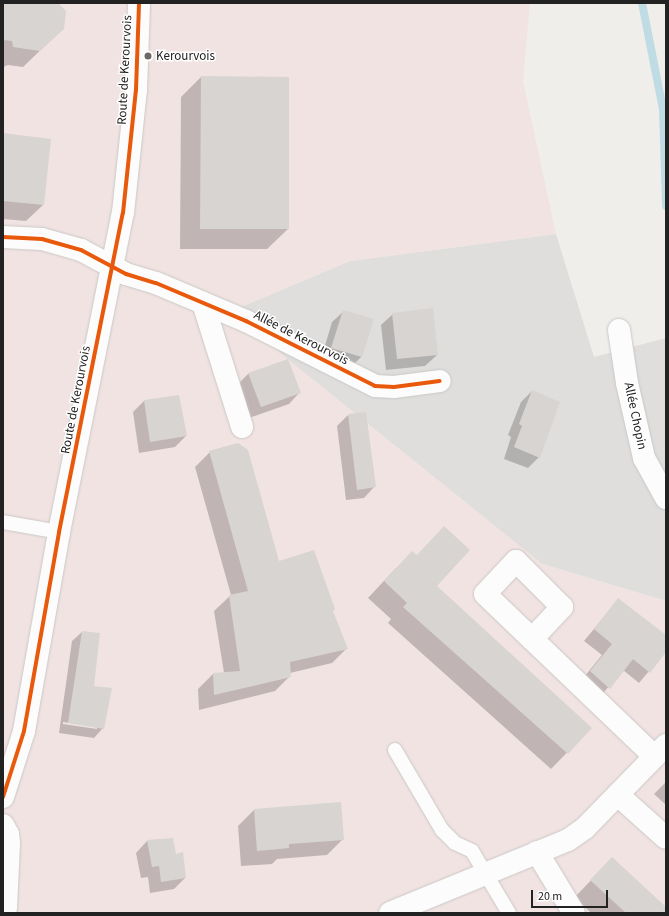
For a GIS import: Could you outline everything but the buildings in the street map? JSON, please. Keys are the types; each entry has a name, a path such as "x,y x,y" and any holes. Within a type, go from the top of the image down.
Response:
{"street":[{"name":"Route de Kerourvois","path":"3,797 24,731 59,532 113,267 130,160 139,3"},
{"name":"Allée de Kerourvois","path":"3,237 42,239 81,250 113,267 246,321 375,386 394,387 440,381"},
{"path":"203,303 242,428"},
{"name":"Allée Chopin","path":"619,330 627,383 644,458 666,498"},
{"path":"390,913 568,840 585,828 660,751 532,640"},
{"path":"618,794 666,838"},
{"path":"3,825 8,834 9,844 6,908"},
{"path":"537,852 574,913"}],"lane":[{"path":"3,522 59,532"},
{"path":"395,750 442,830 455,843 472,851 510,913"}],"shaded area":[{"path":"3,3 530,3 523,81 556,234 350,261 229,312 542,564 666,601 666,913 3,913"},
{"path":"556,234 594,357 666,338 666,601 542,564 229,312 350,261"}],"waterway":[{"path":"642,3 663,109 666,206"}],"cycle path":[{"path":"3,797 24,731 59,532 123,213 136,90 139,3"},
{"path":"3,237 42,239 81,250 126,274 156,283 246,321 375,386 394,387 440,381"}],"place":[{"name":"Kerourvois","path":"148,56"}]}
